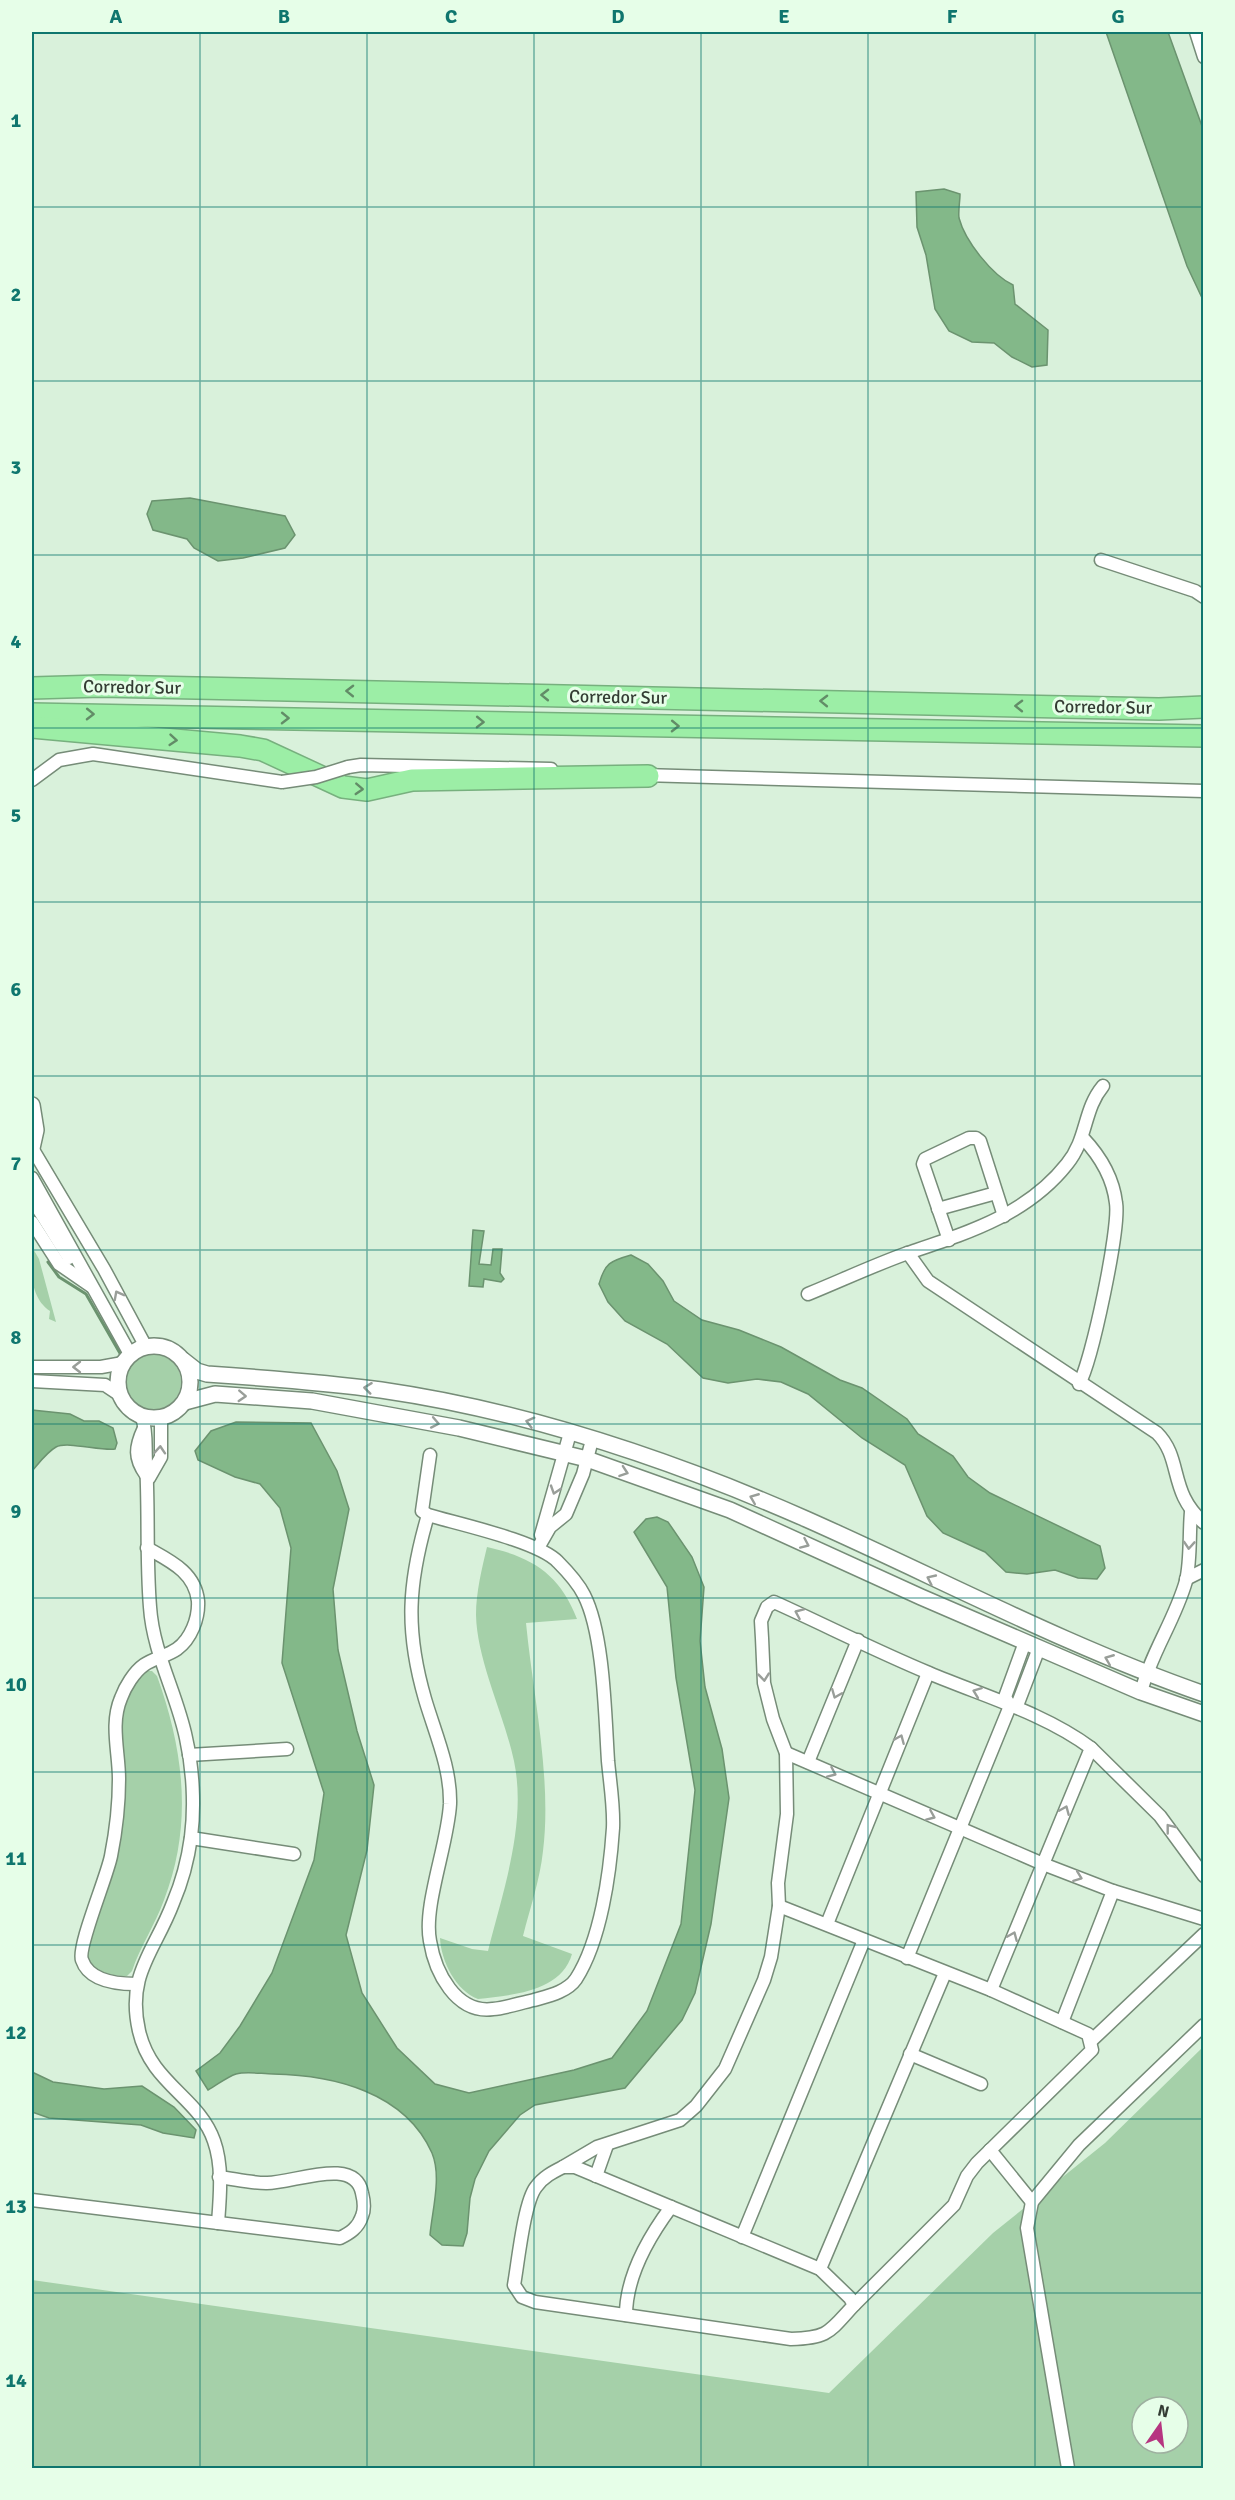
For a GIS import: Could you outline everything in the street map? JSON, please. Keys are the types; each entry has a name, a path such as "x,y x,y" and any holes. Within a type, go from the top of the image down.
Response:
{"highway":[{"name":"Corredor Sur","path":"32,688 101,686 1159,709 1203,707"},
{"name":"Corredor Sur","path":"32,714 1203,736"},
{"path":"32,727 263,750 333,783 357,790 412,780 648,776"}],"street":[{"path":"1196,32 1203,57"},
{"path":"1101,560 1195,591 1203,597"},
{"path":"32,780 59,760 76,755 93,754 282,782 316,777 361,765 520,766 648,776 1203,790"},
{"path":"807,1294 908,1253 949,1240 1004,1216 1041,1191 1068,1164 1083,1138 1089,1109 1103,1086"},
{"path":"32,1104 36,1130 32,1148 91,1245 146,1347"},
{"path":"949,1240 923,1164 925,1159 969,1138 976,1138 980,1141 1004,1216"},
{"path":"1079,1384 1089,1362 1115,1230 1116,1203 1107,1169 1083,1138"},
{"path":"32,1179 68,1259"},
{"path":"938,1209 996,1193"},
{"path":"32,1199 68,1259 89,1285"},
{"path":"32,1222 68,1259 89,1285 126,1359"},
{"path":"68,1259 91,1245"},
{"path":"908,1253 928,1281 1079,1384 1158,1433 1165,1441 1178,1487 1191,1512 1203,1523"},
{"path":"32,1367 101,1367 126,1359 146,1347 169,1349 197,1371 207,1374 384,1390 487,1411 570,1433 704,1478 806,1519 1062,1639 1146,1674 1203,1694"},
{"path":"126,1359 118,1373 120,1395 125,1404 144,1422"},
{"path":"144,1422 161,1418 178,1410 185,1402 190,1380 183,1360"},
{"path":"32,1381 105,1385 120,1395"},
{"path":"185,1402 215,1394 312,1401 459,1428 587,1459 730,1510 1032,1645 1141,1692 1203,1714"},
{"path":"161,1418 160,1457 149,1478 147,1548 150,1610 160,1658 186,1737 193,1808 191,1838 173,1904 136,1984 139,2031 155,2069 195,2109 214,2141 219,2177 218,2223"},
{"path":"144,1422 136,1444 137,1462 149,1478"},
{"path":"538,1548 570,1433"},
{"path":"538,1548 550,1527 566,1514 592,1440"},
{"path":"428,1515 411,1581 410,1617 417,1665 443,1755 450,1792 448,1833 431,1909 429,1938 436,1966 452,1993 470,2007 490,2010 555,1995 574,1982 590,1952 605,1892 613,1826 602,1681 591,1614 583,1593 555,1558 538,1548 428,1515 422,1511 421,1502 430,1455"},
{"path":"1141,1692 1146,1674 1168,1629 1186,1579 1191,1512"},
{"path":"136,1984 106,1981 85,1968 80,1957 81,1945 100,1898 116,1826 119,1776 115,1730 120,1699 131,1679 144,1665 178,1648 191,1632 197,1616 198,1600 192,1580 178,1566 147,1548"},
{"path":"1186,1579 1203,1570"},
{"path":"779,1906 991,1990 1062,2022 1088,2034 1092,2040 1092,2050 990,2150 967,2176 954,2205 829,2332 817,2338 791,2339 536,2302 522,2297 514,2285 529,2203 534,2188 547,2175 597,2147 680,2120 696,2106 725,2068 764,1980 771,1957 779,1906 778,1883 788,1814 786,1753 773,1719 765,1683 761,1621 767,1607 774,1602 928,1673 1071,1733 1091,1748 1160,1816 1203,1876"},
{"path":"808,1762 858,1640"},
{"path":"1010,1706 1005,1697 1032,1645"},
{"path":"827,1924 928,1673"},
{"path":"907,1958 1010,1706"},
{"path":"991,1990 1091,1748"},
{"path":"189,1755 288,1749"},
{"path":"786,1753 1043,1864 1113,1891 1203,1919"},
{"path":"191,1838 294,1854"},
{"path":"1062,2022 1113,1891"},
{"path":"1092,2040 1203,1934"},
{"path":"742,2237 864,1940"},
{"path":"820,2269 945,1973"},
{"path":"1068,2469 1029,2238 1028,2228 1032,2202 1079,2145 1203,2025"},
{"path":"910,2054 981,2084"},
{"path":"596,2176 607,2145"},
{"path":"990,2150 1032,2202"},
{"path":"563,2167 575,2168 596,2176 820,2269 850,2298 854,2305"},
{"path":"32,2200 340,2238 350,2234 359,2223 364,2210 362,2190 357,2180 342,2173 266,2184 219,2177"},
{"path":"626,2315 628,2290 641,2256 671,2207"}],"shaded area":[{"path":"1106,32 1168,32 1203,129 1203,300 1187,266"},
{"path":"944,189 960,194 959,218 967,237 988,265 1013,285 1015,304 1048,330 1047,365 1032,367 1012,357 994,343 972,342 949,331 935,309 926,255 917,227 916,192"},
{"path":"190,498 285,516 295,535 285,548 243,558 218,561 194,548 187,539 153,530 147,514 152,501"},
{"path":"473,1230 484,1231 479,1264 491,1265 493,1249 502,1249 500,1273 504,1279 501,1282 484,1279 483,1287 469,1286"},
{"path":"32,1247 39,1259 56,1322 49,1319 50,1311 38,1298 35,1290 32,1273"},
{"path":"631,1255 648,1264 663,1281 674,1301 702,1320 739,1330 781,1347 840,1380 862,1388 907,1419 918,1434 953,1456 968,1477 990,1493 1100,1546 1105,1568 1097,1579 1078,1578 1055,1570 1027,1574 1006,1572 985,1552 943,1533 927,1516 905,1465 862,1438 808,1394 781,1382 757,1379 728,1383 703,1378 667,1344 625,1321 608,1302 599,1284 604,1271 613,1261"},
{"path":"147,1354 159,1354 169,1358 177,1366 181,1382 177,1398 169,1406 159,1410 147,1410 137,1406 129,1398 125,1388 125,1376 129,1366 137,1358"},
{"path":"32,1410 70,1414 84,1421 99,1421 113,1428 117,1443 115,1449 61,1445 49,1452 32,1471"},
{"path":"236,1422 311,1423 337,1471 349,1509 333,1589 338,1650 357,1731 374,1785 367,1850 346,1935 362,1993 397,2048 435,2084 469,2093 574,2070 612,2058 647,2011 681,1924 695,1790 676,1678 667,1587 634,1532 646,1519 657,1517 668,1522 692,1557 704,1587 700,1641 705,1687 722,1749 729,1798 711,1924 695,1993 682,2020 625,2088 535,2105 520,2115 489,2151 475,2179 463,2246 442,2245 430,2235 436,2194 435,2162 420,2132 386,2101 343,2083 296,2075 240,2073 208,2090 196,2071 220,2053 240,2026 272,1973 314,1860 324,1793 282,1663 291,1548 280,1508 260,1484 235,1477 198,1460 195,1451 211,1431"},
{"path":"487,1547 518,1556 542,1570 562,1590 577,1619 526,1623 543,1766 545,1823 540,1873 523,1936 572,1954 566,1967 546,1984 520,1993 478,1999 463,1989 451,1974 443,1956 440,1938 472,1949 488,1951 506,1881 515,1833 518,1808 514,1761 481,1651 476,1615"},
{"path":"147,1671 152,1671 157,1676 174,1732 182,1788 182,1816 173,1872 164,1900 132,1971 127,1976 116,1976 94,1967 88,1958 87,1950 92,1929 110,1883 116,1854 119,1833 124,1709 131,1687"},
{"path":"1203,2047 1203,2468 32,2468 32,2280 829,2393 993,2233 1105,2143"},
{"path":"32,2072 53,2082 104,2089 142,2086 174,2107 196,2130 194,2138 163,2133 141,2125 49,2118 32,2112"}],"waterway":[{"path":"48,1262 59,1277 86,1294 121,1355"}]}
